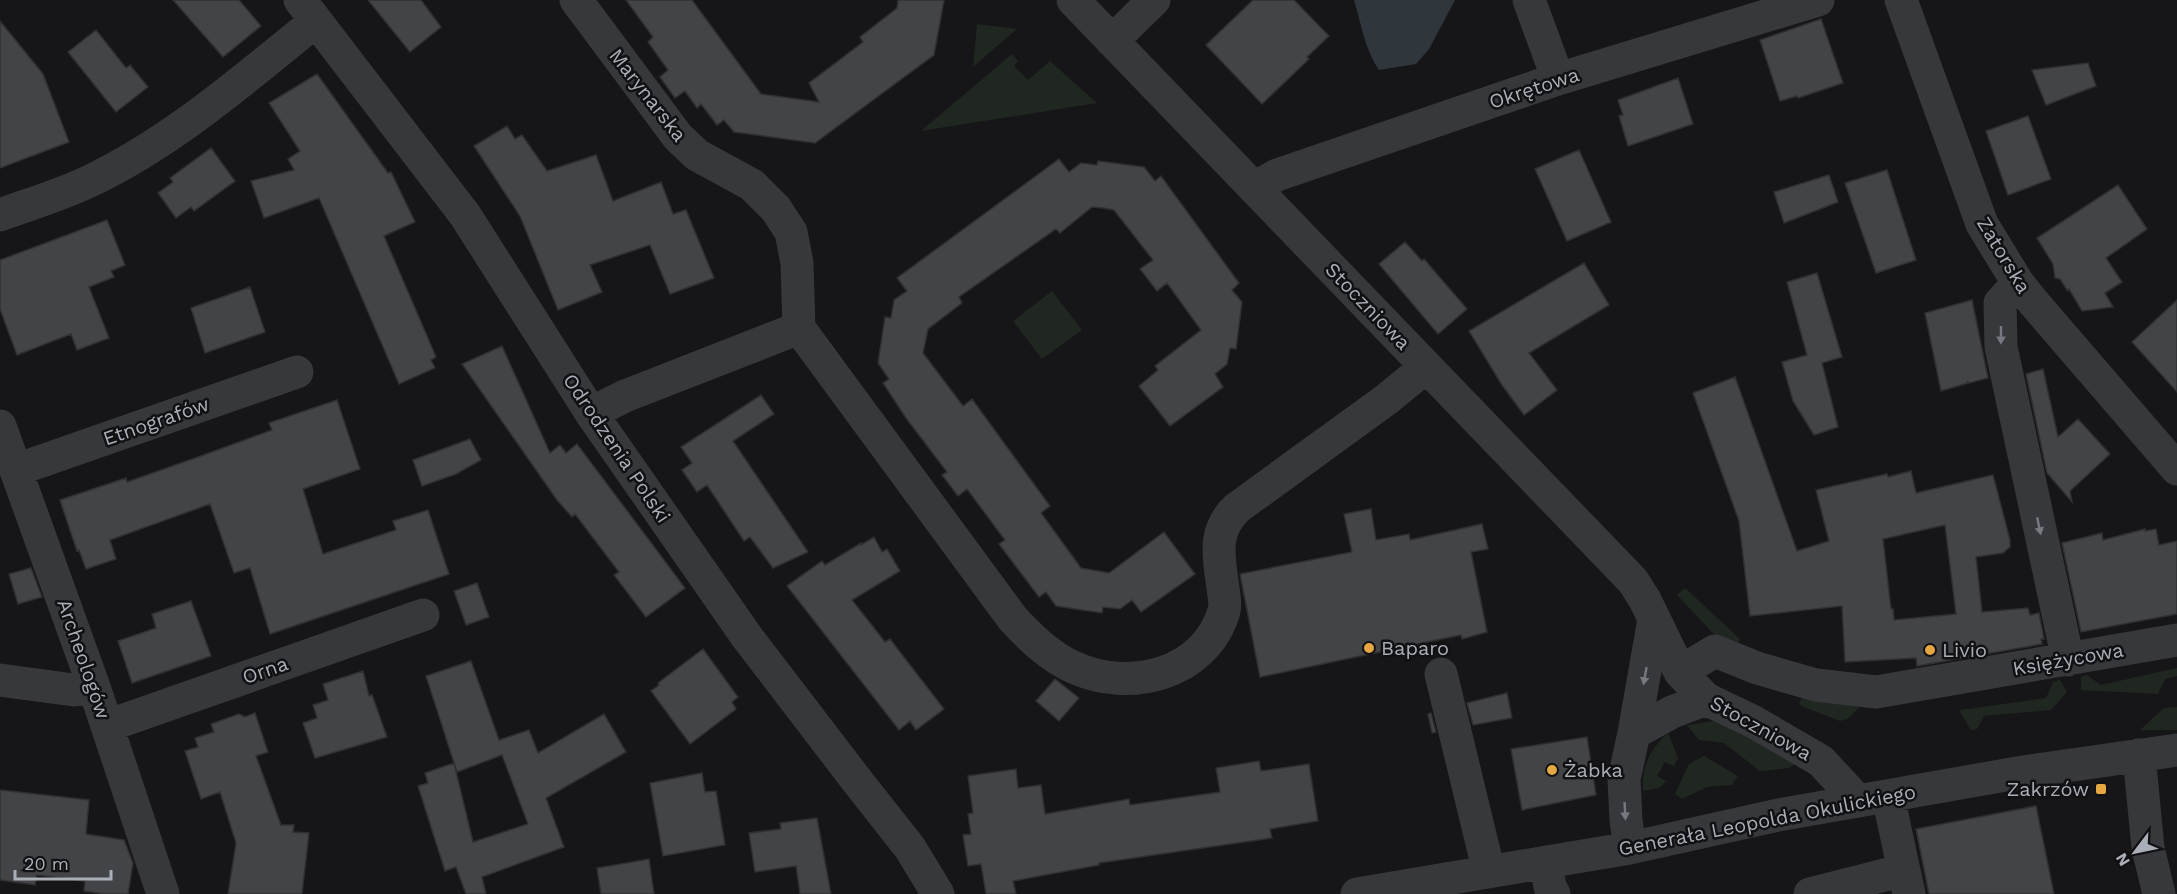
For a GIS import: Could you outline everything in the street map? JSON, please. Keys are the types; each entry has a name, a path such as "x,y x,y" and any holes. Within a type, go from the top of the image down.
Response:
{"street":[{"name":"Marynarska","path":"576,0 678,137 697,155 752,185 776,209 791,232 796,263 799,328"},
{"name":"Stoczniowa","path":"1073,0 1633,580 1680,672 1706,699 1821,761 1873,798"},
{"path":"1112,41 1154,0"},
{"path":"1529,0 1558,78"},
{"name":"Okrętowa","path":"1254,188 1277,175 1558,78 1818,0"},
{"name":"Zatorska","path":"1901,0 1982,224 2018,283 2177,469"},
{"path":"0,214 88,182 128,160 209,107 308,10"},
{"name":"Odrodzenia Polski","path":"308,10 465,215 591,413 747,637 910,848 938,894"},
{"path":"2018,283 2000,303 2001,347 2068,660"},
{"path":"591,413 625,396 799,328 1013,619 1040,646 1065,663 1096,676 1127,680 1161,674 1182,665 1209,640 1220,622 1225,607 1219,550 1220,534 1226,517 1387,399 1426,367"},
{"name":"Etnografów","path":"16,470 297,372"},
{"name":"Archeologów","path":"0,426 94,687 163,894"},
{"name":"Orna","path":"107,726 423,615"},
{"path":"1630,848 1624,779 1654,619"},
{"name":"Księżycowa","path":"1680,672 1715,651 1757,668 1816,685 1876,692 2177,640"},
{"path":"1441,674 1488,872"},
{"path":"0,680 74,690 94,687"},
{"path":"1634,733 1672,712 1706,699"},
{"name":"Generała Leopolda Okulickiego","path":"1367,893 1630,848 1778,815 1873,798 2023,772 2177,750"},
{"path":"2139,755 2148,848 2159,894"},
{"path":"1810,894 1907,882 1873,798"},
{"path":"1546,862 1550,886 1554,894"}],"shaded area":[{"path":"1354,0 1455,0 1429,49 1416,64 1379,70 1367,45"},
{"path":"977,24 1017,29 973,67"},
{"path":"1012,54 1018,61 1014,66 1028,80 1050,61 1097,103 921,131"},
{"path":"1052,291 1082,330 1042,359 1013,321"},
{"path":"1685,588 1740,639 1736,648 1727,648 1677,595"},
{"path":"2177,668 2177,676 2165,679 2158,694 2081,690 2081,677 2087,675 2101,685"},
{"path":"2060,680 2067,692 2051,710 1984,716 1977,729 1971,730 1960,712 1960,710 2046,698 2053,682"},
{"path":"1803,697 1860,707 1847,719 1840,721 1801,706 1799,702"},
{"path":"2177,707 2177,730 2140,730 2164,708"},
{"path":"1714,721 1728,726 1796,764 1789,768 1760,771 1724,743 1699,740 1687,725"},
{"path":"1668,733 1678,758 1674,766 1665,762 1657,776 1666,781 1659,788 1643,791 1645,766 1648,759 1656,745"},
{"path":"1704,756 1738,776 1732,785 1707,787 1682,799 1675,794 1689,764"}],"building":[{"path":"173,0 239,0 261,26 223,57"},
{"path":"368,0 421,0 441,27 410,52"},
{"path":"626,0 692,0 761,94 819,102 809,83 863,42 860,37 897,8 898,0 944,0 934,55 815,143 734,132 724,120 717,125 701,104 697,108 685,91 675,98 660,77 668,70 648,42 653,37"},
{"path":"1253,0 1294,0 1329,36 1307,57 1309,59 1262,104 1206,45"},
{"path":"1821,19 1843,83 1798,98 1797,96 1780,101 1760,40"},
{"path":"0,21 43,74 69,142 0,168"},
{"path":"96,30 126,68 130,65 148,87 116,112 68,52"},
{"path":"2088,63 2096,86 2046,105 2032,70"},
{"path":"317,74 388,173 391,172 415,222 384,236 436,357 431,360 435,368 399,384 319,198 264,218 251,181 294,170 288,159 300,151 269,103"},
{"path":"1678,78 1693,124 1628,146 1619,116 1623,115 1618,100"},
{"path":"2028,116 2051,179 2008,195 1986,131"},
{"path":"507,126 515,139 522,135 547,171 596,155 613,201 661,182 673,214 686,210 714,278 670,294 650,245 590,265 602,292 558,310 520,216 474,146"},
{"path":"211,148 235,181 194,211 191,207 176,218 158,193 173,182 170,178"},
{"path":"1579,150 1611,222 1567,241 1535,169"},
{"path":"1059,159 1069,172 1081,163 1097,165 1098,161 1144,167 1155,181 1161,176 1239,283 1232,290 1242,302 1236,349 1230,348 1227,364 1215,374 1223,387 1170,426 1139,386 1158,370 1155,366 1201,330 1167,283 1157,291 1140,269 1153,260 1114,210 1103,208 1092,207 1060,233 1056,229 959,297 962,303 928,329 923,353 963,406 972,399 1050,506 1041,513 1081,568 1109,573 1164,532 1195,574 1141,612 1132,600 1120,609 1103,607 1102,613 1056,606 1046,592 1039,597 999,544 1005,540 967,489 958,496 942,475 947,472 883,383 889,379 878,363 885,317 891,318 894,300 907,291 897,278"},
{"path":"1887,170 1916,260 1876,273 1845,183"},
{"path":"1829,175 1838,202 1784,223 1774,192"},
{"path":"2118,185 2147,229 2106,258 2122,282 2105,293 2113,307 2082,311 2069,289 2067,290 2060,279 2055,278 2053,264 2037,238"},
{"path":"107,220 125,265 111,271 114,277 89,287 109,338 77,350 71,334 17,355 0,309 0,260"},
{"path":"1405,242 1422,261 1424,259 1467,309 1438,334 1379,264"},
{"path":"1584,263 1609,305 1529,353 1557,390 1524,415 1502,385 1469,331"},
{"path":"1817,273 1842,357 1822,363 1838,427 1814,435 1793,401 1782,362 1807,355 1787,282"},
{"path":"250,287 265,332 205,353 191,308"},
{"path":"1972,300 1988,378 1969,383 1967,381 1968,383 1941,391 1925,313"},
{"path":"2177,300 2177,392 2132,342"},
{"path":"502,346 550,453 560,445 566,453 577,444 685,588 646,617 614,575 619,572 575,514 572,517 557,500 462,364"},
{"path":"2043,369 2058,437 2078,419 2110,454 2070,491 2072,502 2047,473 2026,374"},
{"path":"1735,377 1797,551 1829,541 1816,490 1911,471 1916,493 1993,475 2010,547 2003,553 1976,557 1982,612 2028,608 2030,615 2039,613 2044,639 2041,639 2042,644 1917,666 1916,658 1845,662 1842,606 1750,616 1739,521 1693,393","holes":["1945,525 1956,614 1894,620 1883,539"]},
{"path":"761,395 774,414 733,441 808,552 773,568 750,537 744,541 707,485 697,492 682,470 692,463 681,447"},
{"path":"337,400 360,469 303,489 323,554 396,530 393,521 428,510 449,574 270,634 250,568 234,573 210,504 110,540 116,559 86,569 79,550 77,551 60,500 126,478 127,482 198,457 272,430 269,423"},
{"path":"470,439 481,460 456,474 422,486 413,460"},
{"path":"1371,509 1376,540 1409,534 1410,540 1482,524 1488,549 1471,552 1487,632 1462,639 1461,635 1260,677 1240,574 1352,552 1344,514"},
{"path":"2145,529 2145,531 2156,529 2159,545 2177,541 2177,614 2081,632 2062,543 2102,533 2103,540"},
{"path":"874,537 882,552 887,549 900,571 852,600 885,642 890,639 944,709 916,730 910,721 899,730 787,586 822,561 825,565"},
{"path":"31,568 42,597 18,604 9,574"},
{"path":"477,583 489,617 466,625 454,591"},
{"path":"191,601 211,656 132,683 118,641 156,628 152,614"},
{"path":"703,649 738,697 732,702 736,709 690,744 651,691 659,685 658,683"},
{"path":"471,661 499,740 529,730 538,753 604,714 626,752 546,798 564,847 482,877 486,894 466,894 456,867 445,871 418,786 428,783 425,773 454,763 473,842 528,824 502,755 457,772 426,676"},
{"path":"363,671 369,696 372,695 387,737 315,758 303,723 317,718 313,705 328,700 323,684"},
{"path":"1055,679 1079,698 1059,721 1036,701"},
{"path":"1507,693 1512,718 1473,725 1467,703"},
{"path":"255,713 268,752 256,756 281,825 294,825 293,832 309,833 302,894 228,894 236,843 220,792 201,799 185,751 198,747 195,738 214,732 211,724 239,714 245,717"},
{"path":"1431,713 1436,732 1432,733 1428,714"},
{"path":"1587,737 1596,795 1522,810 1511,749"},
{"path":"1259,761 1261,771 1309,764 1318,821 1270,829 1272,838 1099,863 1099,865 1013,881 1016,894 986,894 981,864 968,866 963,835 971,834 968,814 973,813 968,776 1016,769 1018,788 1041,785 1045,814 1129,799 1130,805 1220,792 1216,768"},
{"path":"702,773 705,792 716,791 725,845 663,856 650,783"},
{"path":"0,790 89,800 86,834 124,840 133,863 128,894 84,891 85,881 37,875 35,885 0,880"},
{"path":"2036,806 2054,894 1929,894 1916,829"},
{"path":"817,818 831,894 800,894 796,866 755,872 749,833 781,829 780,823"},
{"path":"649,859 654,894 601,894 597,868"}],"place":[{"name":"Baparo","path":"1369,648"},
{"name":"Livio","path":"1930,650"},
{"name":"Żabka","path":"1552,770"},
{"name":"Zakrzów","path":"2101,789"}]}
